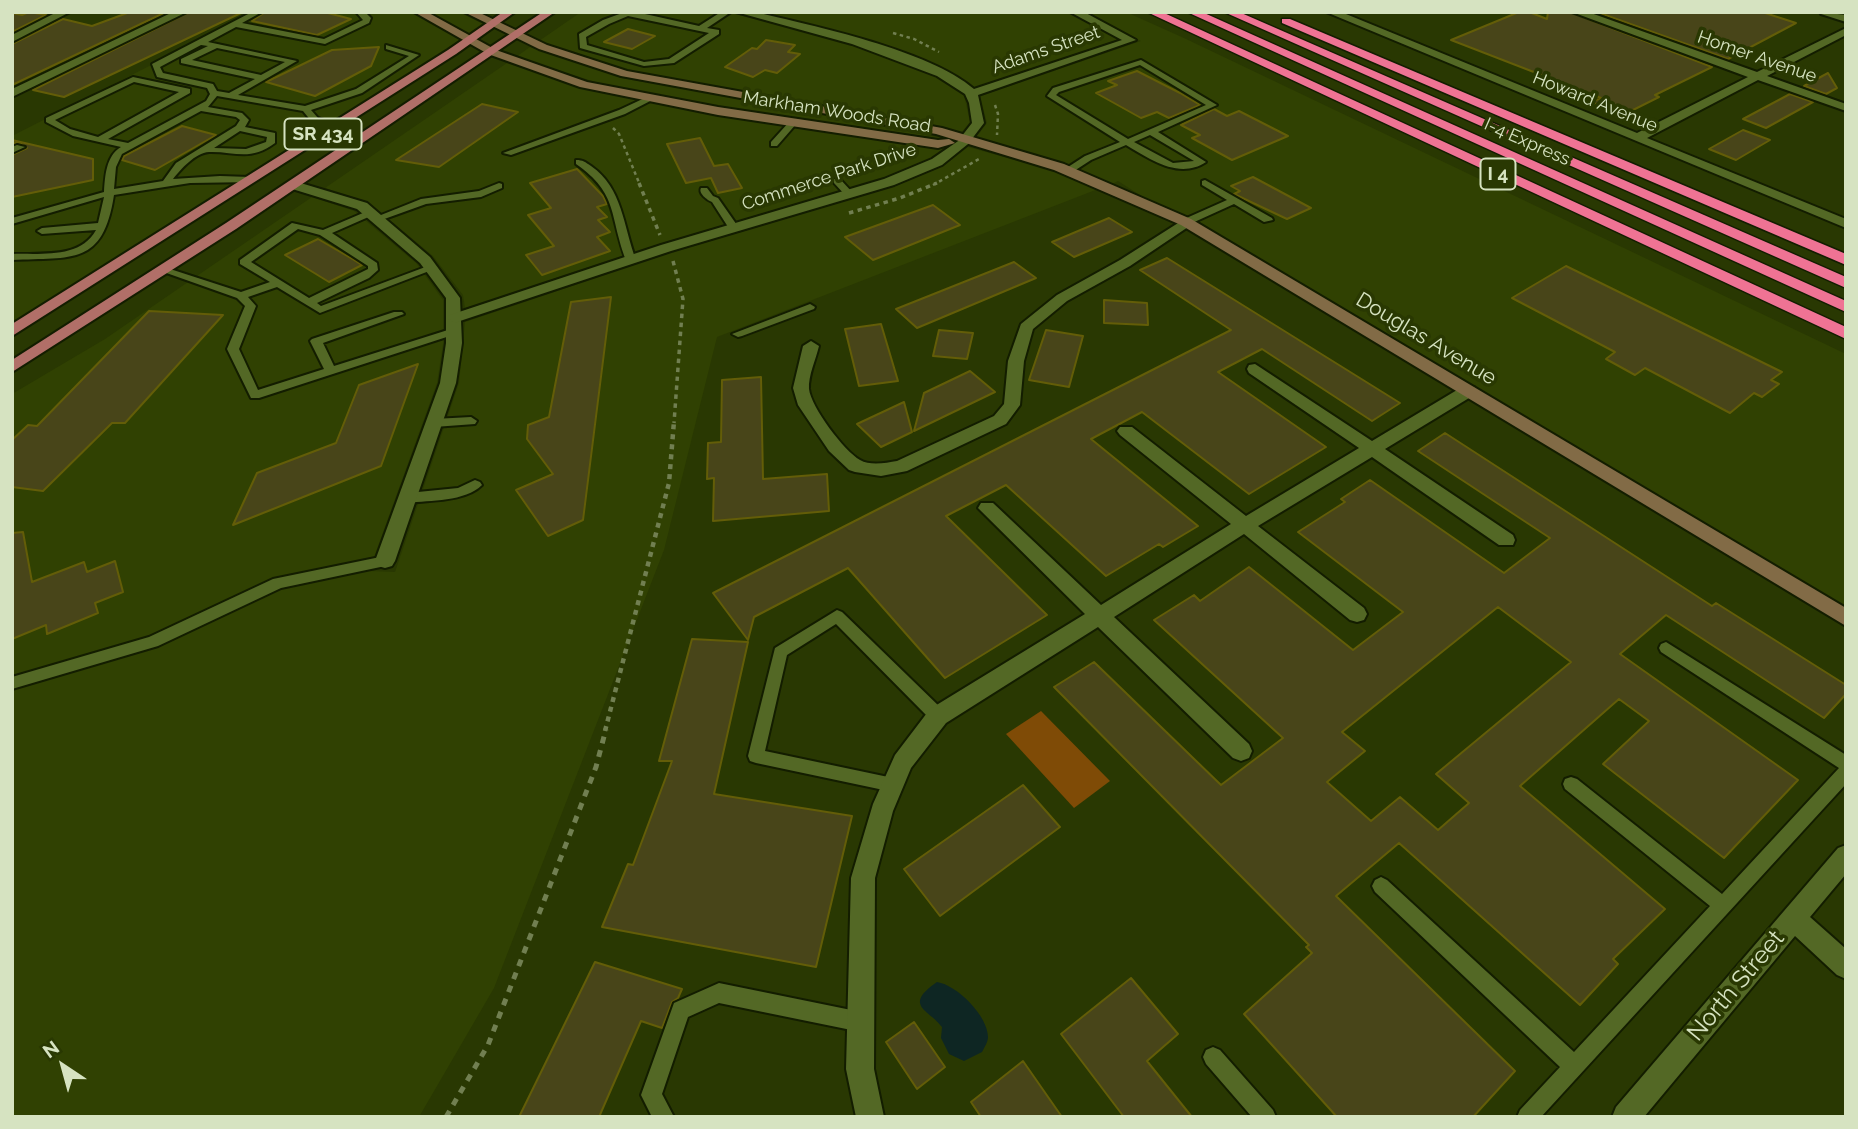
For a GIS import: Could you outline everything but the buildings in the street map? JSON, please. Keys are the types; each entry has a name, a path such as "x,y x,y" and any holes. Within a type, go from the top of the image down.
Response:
{"highway":[{"name":"I 4","path":"1152,12 1846,334"},
{"name":"I-4 Express","path":"1192,12 1846,307"},
{"name":"I-4 Express","path":"1229,12 1846,283"},
{"path":"1278,18 1846,260"}],"main road":[{"name":"Markham Woods Road","path":"419,12 492,52 584,85 793,123 937,144 964,141"},
{"name":"Markham Woods Road","path":"469,12 514,35 625,74 938,131 964,141"},
{"name":"SR 434","path":"12,331 510,12"},
{"name":"SR 434","path":"12,367 294,185 550,12"},
{"name":"Douglas Avenue","path":"964,141 1068,171 1186,222 1846,618"}],"street":[{"path":"12,39 65,12"},
{"path":"12,94 182,12"},
{"path":"741,12 846,36 888,50 932,70 971,94"},
{"name":"Adams Street","path":"971,94 1131,40 1075,12"},
{"name":"Howard Avenue","path":"1331,12 1846,224"},
{"name":"Homer Avenue","path":"1577,12 1846,108"},
{"path":"1825,12 1846,19"},
{"path":"1637,138 1846,31"},
{"name":"Commerce Park Drive","path":"455,325 631,260 889,182 937,162 964,141 978,123 977,107 971,94"},
{"path":"294,185 362,206 432,268 453,298 455,325 448,383 385,561"},
{"path":"810,346 801,388 806,405 835,447 855,466 881,470 901,467 1000,420 1012,405 1016,361 1026,327 1062,298 1125,263 1186,222"},
{"path":"1255,369 1506,540"},
{"path":"870,1117 860,1069 863,878 881,811 892,785 903,762 937,716 1243,526 1374,450 1468,391"},
{"path":"1126,431 1357,614"},
{"path":"987,508 1241,751"},
{"name":"North Street","path":"1626,1117 1846,856"},
{"path":"1793,918 1846,966"}],"lane":[{"path":"12,257 87,250 96,242 107,212 112,162 119,152 209,103 213,93 210,86 160,75 155,66 258,12"},
{"path":"234,24 325,41 366,21 367,18 360,12"},
{"path":"702,27 727,12"},
{"path":"630,13 702,27 716,32 671,61 644,65 583,46 582,36 606,22 630,13"},
{"path":"198,42 293,61 230,96"},
{"path":"215,46 184,61 263,78"},
{"path":"213,93 306,109 359,91 415,55 389,47"},
{"path":"1068,171 1088,158 1127,142 1151,132 1213,105 1141,62 1050,93 1127,142 1171,167 1188,168 1201,162 1151,132"},
{"path":"101,139 187,91 133,79 49,121 57,127 101,139 129,146"},
{"path":"508,153 652,98"},
{"path":"166,183 178,165 239,128 245,120 239,115 201,108"},
{"path":"306,109 315,120 334,127"},
{"path":"774,144 793,123"},
{"path":"205,149 237,155 255,151 270,143 272,135 239,128"},
{"path":"579,162 593,170 618,205 622,240 631,260"},
{"path":"12,221 109,194 166,183 212,177 250,180"},
{"path":"837,181 849,194"},
{"path":"1205,183 1268,220"},
{"path":"324,233 424,201 481,194 499,186"},
{"path":"704,190 709,198 715,200 734,228"},
{"path":"1186,222 1233,201"},
{"path":"308,303 373,270 373,265 324,233 296,225 243,262 278,283 308,303 320,310 432,268"},
{"path":"42,231 102,226"},
{"path":"163,270 241,296 251,306 233,349 255,395 331,371 455,325"},
{"path":"241,296 278,283"},
{"path":"738,334 810,307"},
{"path":"331,371 316,341 398,313"},
{"path":"434,423 471,421"},
{"path":"408,498 464,497 475,485"},
{"path":"12,682 153,642 278,583 385,561"},
{"path":"892,785 756,756 780,652 836,616 937,716"},
{"path":"1666,648 1846,764"},
{"path":"1527,1117 1846,772"},
{"path":"1571,784 1722,905"},
{"path":"1381,886 1574,1066"},
{"path":"664,1117 651,1095 681,1010 719,993 860,1022"},
{"path":"1213,1058 1266,1117"}],"path":[{"path":"603,118 619,134 661,238"},
{"path":"446,1117 488,1045 596,767 669,483 683,299 676,267"}],"shaded area":[{"path":"255,12 410,12 460,40 12,323 12,136"},
{"path":"428,12 459,12 483,24 469,34"},
{"path":"581,12 726,12 842,39 927,72 950,84 964,95 970,122 960,134 940,127 629,71 539,41"},
{"path":"756,12 1067,12 1120,39 973,88 937,67 892,48 850,34"},
{"path":"1084,12 1126,12 1184,38 1846,354 1846,608 1199,222 1143,197 1118,181 1112,184 1062,163 975,139 987,123 980,96 1141,41"},
{"path":"530,47 622,78 791,107 945,139 721,108 608,86 516,57"},
{"path":"507,63 602,93 715,115 944,148 930,159 884,178 662,243 465,308 463,295 433,256 368,202 325,188"},
{"path":"968,147 1055,171 1098,189 717,337 664,550 494,988 419,1117 12,1117 12,394 105,339 312,197 354,211 416,263 443,300 443,344 437,383 369,571 395,572 459,383 465,322 670,253 895,186 943,166"},
{"path":"1041,711 1110,781 1074,808 1006,734"}],"water":[{"path":"937,982 962,995 977,1011 987,1029 988,1039 982,1052 964,1061 949,1054 941,1038 942,1027 920,1002 921,997"}]}
